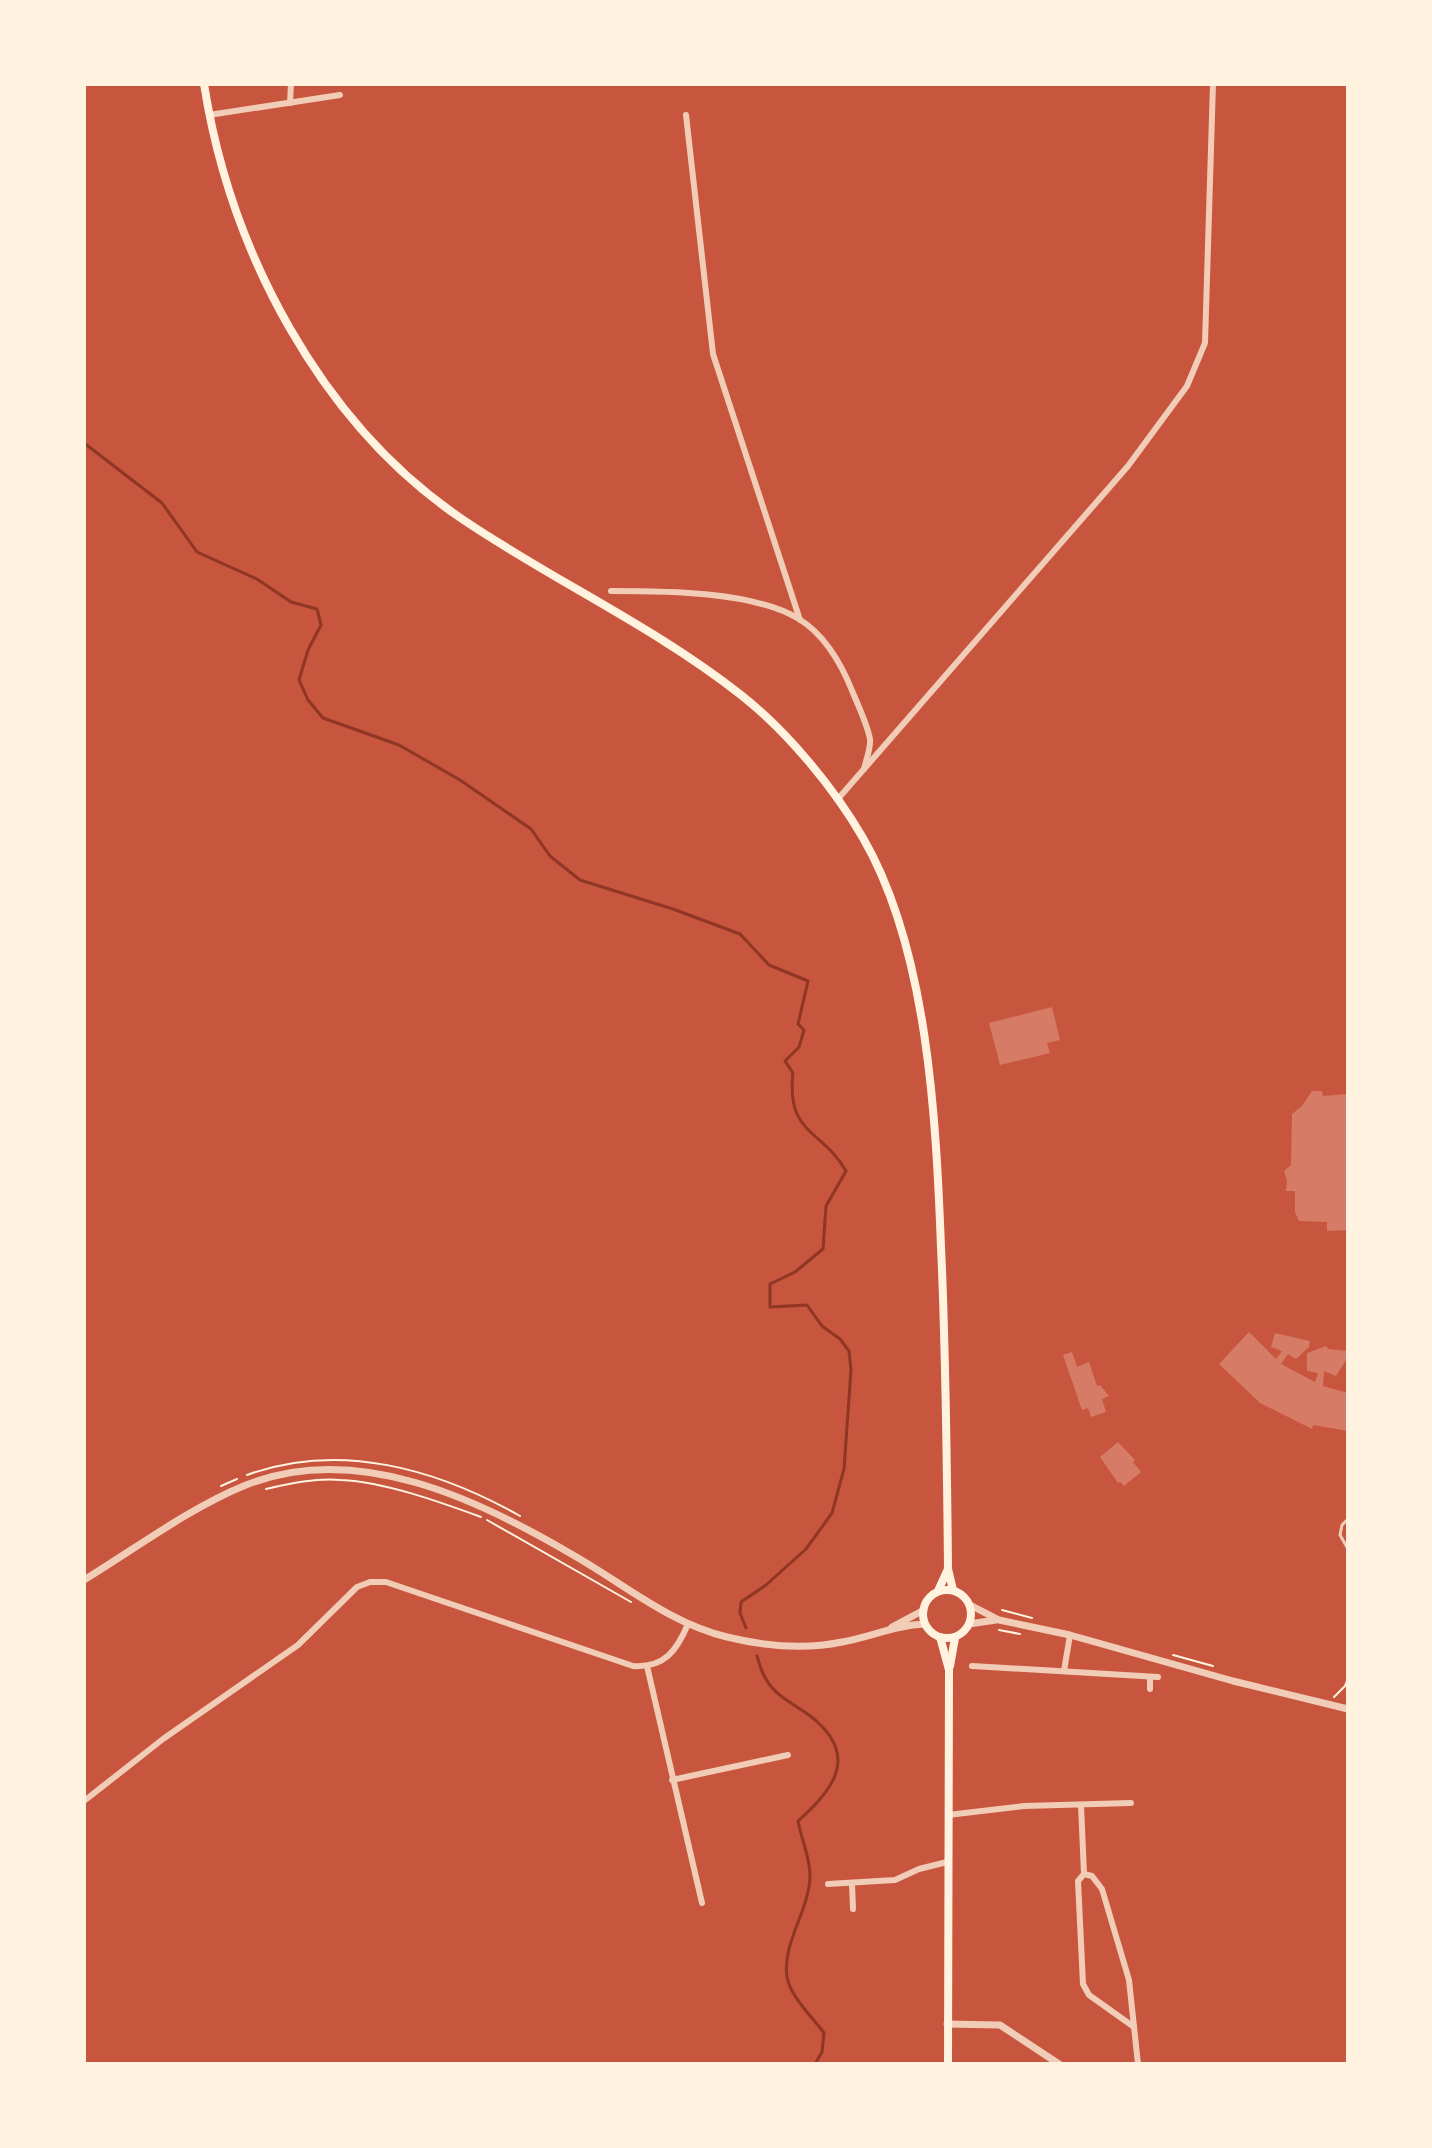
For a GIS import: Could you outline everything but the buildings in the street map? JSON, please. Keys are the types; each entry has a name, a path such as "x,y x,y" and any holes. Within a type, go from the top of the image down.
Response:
{"main road":[{"path":"204,84 230,193 249,246 280,312 314,368 376,443 457,515 517,555 683,654 740,694 792,745 837,800 872,857 907,950 916,992 938,1158 946,1383 948,1569 953,1590"},
{"path":"948,1569 938,1591 926,1602 924,1610 925,1624 940,1637 949,1670"},
{"path":"938,1591 953,1590 970,1605 969,1624 955,1638 949,1670 948,2064"},
{"path":"940,1637 955,1638"}],"street":[{"path":"290,103 291,84"},
{"path":"837,800 1128,466 1187,386 1205,343 1213,84"},
{"path":"209,115 340,95"},
{"path":"686,115 713,354 800,620"},
{"path":"611,591 675,591 732,599 781,611 800,620 823,641 842,667 870,742 863,773"},
{"path":"84,1580 249,1484 297,1472 347,1469 410,1482 486,1509 575,1555 632,1594 688,1624 727,1637 791,1646 842,1642 925,1624"},
{"path":"84,1801 163,1739 298,1645 357,1587 370,1582 386,1582 633,1666 647,1666 670,1656 688,1624"},
{"path":"970,1605 999,1620 1070,1635 1233,1681 1348,1709"},
{"path":"887,1630 924,1610"},
{"path":"969,1624 999,1620"},
{"path":"1064,1671 1070,1635"},
{"path":"647,1666 702,1903"},
{"path":"972,1666 1154,1677 1150,1689"},
{"path":"672,1780 788,1755"},
{"path":"948,1815 1024,1806 1131,1803"},
{"path":"1081,1805 1084,1874 1078,1881 1083,1984 1089,1995 1134,2027"},
{"path":"828,1884 895,1880 919,1869 947,1862"},
{"path":"1084,1874 1092,1876 1102,1889 1129,1980 1138,2064"},
{"path":"852,1884 853,1909"},
{"path":"947,2024 1000,2025 1059,2064"}],"lane":[{"path":"1348,1519 1342,1525 1340,1535 1348,1549"}],"path":[{"path":"219,1487 261,1470 296,1462 352,1459 430,1476 490,1499 528,1520"},
{"path":"260,1490 300,1481 345,1480 425,1496 484,1518 640,1607"},
{"path":"999,1630 1025,1635"},
{"path":"1326,1698 1340,1692 1348,1678"}],"waterway":[{"path":"84,443 162,503 197,552 257,579 291,602 317,609 321,625 308,650 299,680 308,700 323,718 399,745 460,780 531,829 550,856 580,880 740,934 769,965 808,981 798,1024 804,1030 799,1047 785,1061 793,1073 792,1093 800,1120 837,1157 846,1171 826,1206 823,1249 795,1272 770,1284 770,1307 807,1305 822,1326 840,1339 849,1351 851,1370 844,1469 832,1513 806,1549 766,1585 741,1602 740,1613 746,1628"},
{"path":"757,1656 770,1685 824,1729 834,1743 838,1756 832,1783 798,1821 810,1875 806,1901 788,1951 787,1964 792,1992 824,2033 822,2052 815,2064"}]}
